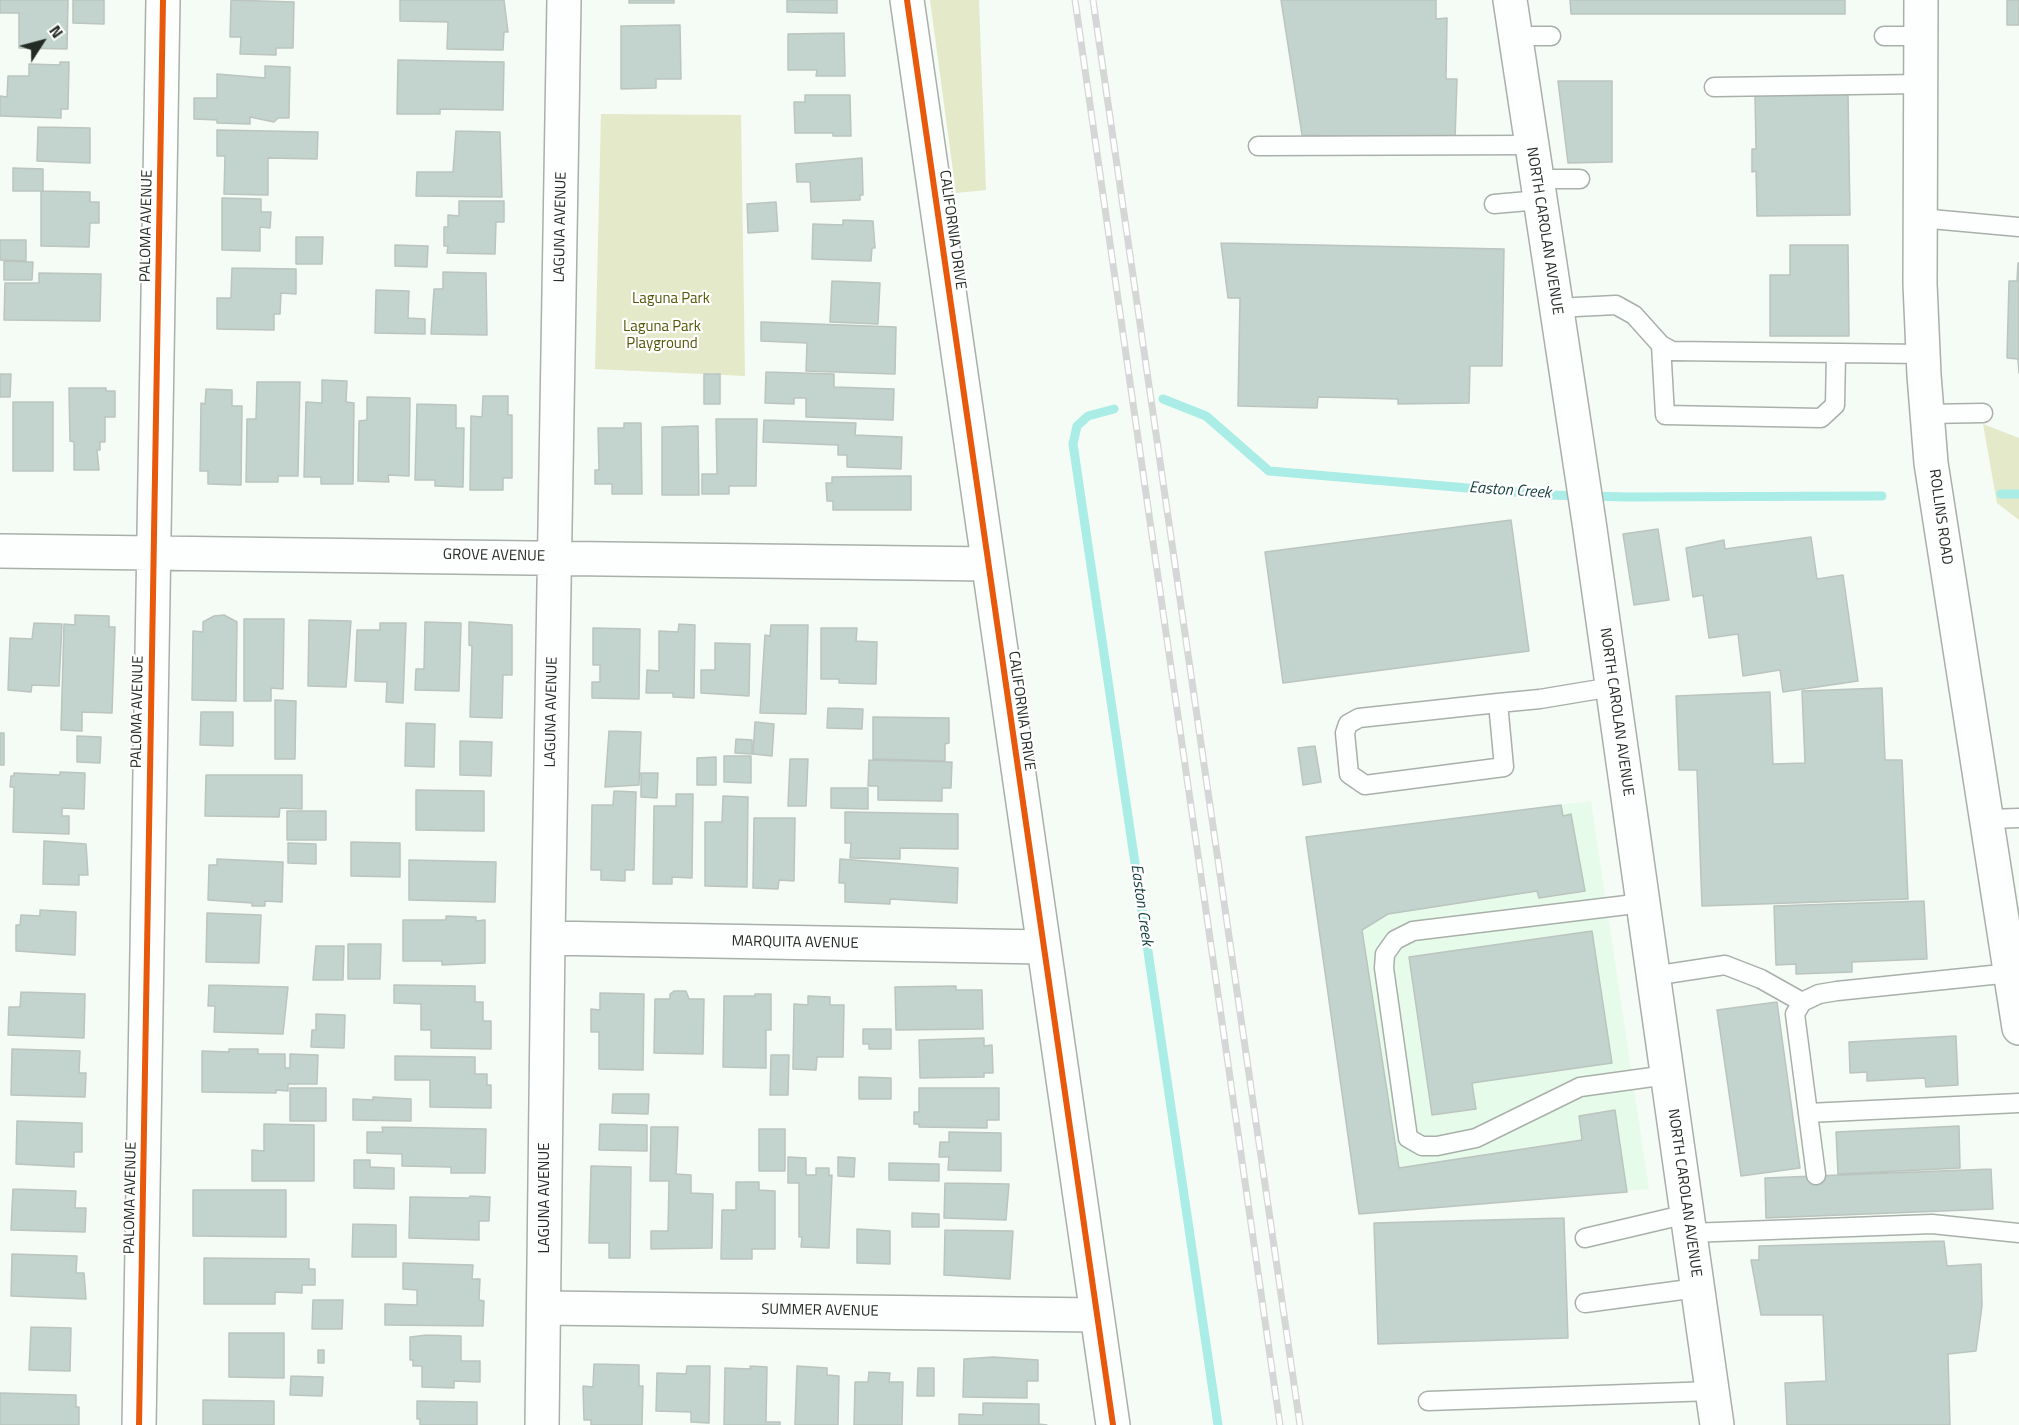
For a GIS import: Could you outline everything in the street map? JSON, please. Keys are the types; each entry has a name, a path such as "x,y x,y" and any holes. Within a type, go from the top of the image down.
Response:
{"street":[{"name":"PALOMA AVENUE","path":"139,1425 163,0"},
{"name":"LAGUNA AVENUE","path":"542,1425 564,0"},
{"name":"CALIFORNIA DRIVE","path":"907,0 1113,1425"},
{"name":"NORTH CAROLAN AVENUE","path":"1510,0 1589,522 1717,1425"},
{"name":"ROLLINS ROAD","path":"1921,0 1920,218 1923,354 1927,414 1940,519 2019,1028"},
{"name":"GROVE AVENUE","path":"0,551 988,564"},
{"name":"MARQUITA AVENUE","path":"548,938 1043,947"},
{"name":"SUMMER AVENUE","path":"544,1308 1096,1315"}],"lane":[{"path":"1515,36 1551,36"},
{"path":"1884,36 1921,36"},
{"path":"1714,87 1921,84"},
{"path":"1258,146 1532,145"},
{"path":"1494,204 1538,189 1580,179"},
{"path":"1920,218 2019,227"},
{"path":"1556,308 1616,305 1634,315 1661,345 1672,351 1923,354"},
{"path":"1661,345 1665,415 1821,418 1835,405 1836,354"},
{"path":"1927,414 1983,413"},
{"path":"1498,703 1504,767 1365,785 1349,774 1345,733 1348,724 1359,718 1498,703 1612,687"},
{"path":"1987,819 2019,818"},
{"path":"1643,903 1413,931 1395,940 1385,954 1384,968 1408,1138 1422,1146 1437,1146 1476,1138 1580,1087 1667,1075"},
{"path":"1653,976 1725,965 1761,979 1802,1002"},
{"path":"1816,1175 1795,1014 1802,1002 1819,994 1837,991 2011,973"},
{"path":"1808,1113 2019,1103"},
{"path":"1585,1238 1688,1224 1932,1224 2019,1233"},
{"path":"1585,1303 1698,1288"},
{"path":"1428,1401 1712,1391"}],"shaded area":[{"path":"1591,801 1649,1189 1359,1214 1306,837"}],"green space":[{"path":"930,0 979,0 986,190 956,193"},
{"name":"Laguna Park","path":"601,114 741,115 745,376 595,369"},
{"path":"1983,424 2019,438 2019,520 1997,503"}],"building":[{"path":"0,0 68,0 67,49 19,48 19,13 0,13"},
{"path":"73,0 104,0 104,24 73,23"},
{"path":"231,0 294,2 293,48 276,48 276,55 240,54 241,37 230,37"},
{"path":"400,0 504,0 508,32 504,32 503,50 447,49 448,22 400,21"},
{"path":"629,0 674,0 674,3 629,3"},
{"path":"787,0 837,0 837,13 787,12"},
{"path":"1281,0 1436,0 1436,19 1447,18 1446,79 1457,79 1455,140 1302,135"},
{"path":"1570,0 1845,0 1845,14 1571,14"},
{"path":"2007,0 2019,0 2019,25 2007,25"},
{"path":"680,25 681,79 656,79 656,88 621,89 621,26"},
{"path":"844,33 845,76 816,76 817,70 788,70 788,34"},
{"path":"398,60 504,62 503,110 440,109 440,114 397,114"},
{"path":"60,62 69,62 68,109 61,109 61,118 0,116 0,96 7,97 8,76 29,76 29,64 60,65"},
{"path":"265,66 290,67 289,118 278,118 274,122 250,117 250,124 217,123 217,120 194,119 194,98 217,98 217,74 265,78"},
{"path":"1558,81 1612,81 1612,162 1568,163"},
{"path":"1848,94 1850,215 1757,216 1756,171 1752,172 1752,149 1756,149 1755,95"},
{"path":"805,95 850,95 851,136 833,136 833,133 795,133 794,102 805,102"},
{"path":"38,127 90,128 90,163 37,161"},
{"path":"217,130 318,132 317,159 268,158 268,195 224,194 225,156 217,156"},
{"path":"456,131 500,132 502,197 416,196 417,172 453,172"},
{"path":"862,158 863,195 860,195 860,200 811,202 810,182 797,182 796,164"},
{"path":"13,168 43,169 43,191 13,191"},
{"path":"41,191 90,192 90,202 99,202 99,223 90,223 89,247 41,246"},
{"path":"222,198 261,199 261,212 271,212 270,228 260,227 260,251 222,250"},
{"path":"459,201 504,201 504,222 496,222 495,254 447,253 448,246 444,246 444,227 448,227 448,215 459,216"},
{"path":"776,202 778,231 748,233 747,204"},
{"path":"843,220 873,221 875,248 872,248 871,261 812,259 813,224 843,225"},
{"path":"296,237 323,237 322,264 296,264"},
{"path":"0,240 26,240 26,261 0,260"},
{"path":"1221,243 1504,249 1502,366 1470,366 1469,403 1398,404 1398,399 1318,397 1317,408 1238,406 1240,298 1228,298"},
{"path":"395,245 428,246 427,267 395,266"},
{"path":"1790,245 1848,245 1849,336 1770,336 1770,275 1790,275"},
{"path":"4,261 33,262 32,280 4,280"},
{"path":"2018,263 2019,373 2018,359 2007,358 2009,281 2017,281"},
{"path":"232,268 296,269 296,294 281,293 280,314 274,314 274,330 217,329 217,298 231,298"},
{"path":"443,272 486,273 487,335 431,334 434,289 443,289"},
{"path":"39,273 101,274 100,321 4,320 5,283 39,283"},
{"path":"832,281 880,283 878,324 830,322"},
{"path":"376,290 409,291 408,318 425,319 425,334 375,333"},
{"path":"761,322 896,327 895,374 806,371 807,343 761,341"},
{"path":"766,372 834,374 834,387 894,389 893,420 806,417 806,398 794,398 794,404 765,403"},
{"path":"0,374 11,374 10,397 0,397"},
{"path":"704,374 720,374 720,404 704,404"},
{"path":"322,380 347,381 346,402 354,403 353,484 321,484 321,477 304,477 306,402 322,403"},
{"path":"257,382 300,382 298,476 278,476 278,482 246,482 247,419 256,419"},
{"path":"69,388 106,388 106,391 115,391 115,417 105,417 105,442 100,442 100,450 97,450 99,470 74,470 74,442 70,441"},
{"path":"206,389 232,390 232,406 242,406 241,485 208,484 208,471 200,471 201,403 205,404"},
{"path":"483,396 508,396 508,415 512,415 512,478 503,478 503,490 470,490 471,416 482,417"},
{"path":"367,397 410,398 409,476 388,475 389,482 358,481 359,421 367,420"},
{"path":"13,402 53,402 53,471 13,471"},
{"path":"417,404 456,405 456,428 464,428 463,487 435,486 435,480 415,480"},
{"path":"716,419 757,419 756,486 729,486 729,494 702,494 702,474 717,474"},
{"path":"764,420 856,423 855,435 902,437 901,469 847,467 847,455 838,455 838,445 763,442"},
{"path":"624,423 641,423 642,494 612,494 612,484 595,484 595,470 599,470 598,428 624,428"},
{"path":"698,426 699,495 662,495 662,427"},
{"path":"911,476 911,510 833,510 833,501 827,501 826,483 832,483 832,477"},
{"path":"1511,520 1529,651 1283,683 1265,552"},
{"path":"1658,529 1669,600 1634,605 1623,534"},
{"path":"1811,537 1817,579 1843,575 1858,681 1783,692 1780,670 1743,676 1738,634 1709,638 1703,595 1693,597 1686,548 1724,540 1725,549"},
{"path":"75,615 109,616 109,627 115,627 112,713 82,712 82,731 61,730 64,624 75,625"},
{"path":"224,615 237,622 236,701 192,700 193,631 203,632 203,622 214,616"},
{"path":"244,619 284,619 283,689 271,688 271,701 244,701"},
{"path":"309,620 351,621 346,687 308,686"},
{"path":"425,622 461,623 459,691 415,690 416,669 424,669"},
{"path":"469,622 512,625 512,675 503,675 502,718 470,717 472,646 469,645"},
{"path":"34,623 62,624 59,686 32,685 31,692 8,690 10,638 32,639"},
{"path":"380,623 406,623 403,703 386,702 387,682 355,681 357,630 380,630"},
{"path":"679,624 695,625 694,698 673,697 673,693 646,693 647,670 659,671 659,631 678,632"},
{"path":"771,625 808,625 806,714 760,713 765,635 770,636"},
{"path":"593,628 640,629 639,699 592,698 592,682 600,682 600,665 593,665"},
{"path":"821,628 857,628 856,641 877,642 876,684 839,683 839,679 821,679"},
{"path":"715,643 750,644 749,696 701,693 701,670 715,670"},
{"path":"1882,688 1885,760 1902,760 1908,899 1702,906 1697,770 1679,770 1676,696 1770,692 1773,764 1805,763 1802,691"},
{"path":"275,700 296,701 295,759 275,759"},
{"path":"828,708 863,709 862,729 827,728"},
{"path":"201,712 233,712 233,746 200,745"},
{"path":"873,717 949,718 949,743 945,744 945,761 873,759"},
{"path":"755,722 774,724 772,756 753,754"},
{"path":"406,723 435,724 434,767 405,766"},
{"path":"609,731 641,732 639,785 605,787"},
{"path":"0,733 4,733 4,765 0,765"},
{"path":"77,736 101,737 100,763 77,762"},
{"path":"736,739 752,740 752,754 735,753"},
{"path":"460,741 492,742 491,776 460,775"},
{"path":"1315,746 1321,782 1303,785 1298,748"},
{"path":"724,756 751,756 751,783 724,782"},
{"path":"716,757 716,785 697,785 697,758"},
{"path":"790,759 808,759 806,806 788,806"},
{"path":"869,760 952,762 951,788 942,788 942,801 878,800 878,786 868,786"},
{"path":"60,772 85,773 84,809 62,808 62,816 69,816 69,834 13,832 14,787 10,787 11,776 14,776 14,773 60,775"},
{"path":"641,773 658,773 657,798 641,797"},
{"path":"206,775 302,775 302,809 280,808 279,817 205,816"},
{"path":"831,788 868,788 868,809 831,808"},
{"path":"416,790 484,791 484,831 416,830"},
{"path":"614,791 636,792 634,870 625,870 625,881 601,880 601,870 591,870 592,805 613,805"},
{"path":"676,794 693,794 692,878 672,877 672,884 653,884 654,806 676,806"},
{"path":"723,796 748,797 747,887 705,886 705,822 722,822"},
{"path":"1561,805 1563,816 1571,814 1585,891 1539,898 1537,891 1388,914 1362,930 1399,1168 1582,1140 1579,1116 1615,1110 1627,1192 1359,1214 1306,837"},
{"path":"287,811 326,811 326,840 287,840"},
{"path":"845,812 958,814 958,849 900,848 900,859 850,858 851,843 845,843"},
{"path":"754,818 795,818 794,881 779,880 778,889 753,888"},
{"path":"44,841 86,844 88,875 79,875 79,885 43,884"},
{"path":"351,842 400,843 400,877 351,876"},
{"path":"288,843 316,844 316,864 288,863"},
{"path":"217,859 283,862 282,902 265,901 265,906 252,906 252,903 208,900 209,865 217,865"},
{"path":"840,859 958,868 957,903 890,899 890,904 845,902 845,883 839,883"},
{"path":"409,860 496,862 495,902 409,900"},
{"path":"1924,901 1927,959 1852,962 1852,972 1796,974 1796,964 1776,965 1774,906"},
{"path":"40,910 76,912 75,955 16,951 16,925 20,925 21,915 40,916"},
{"path":"207,913 261,915 259,963 206,962"},
{"path":"446,916 476,917 476,921 485,920 485,963 442,965 442,961 403,961 403,920 446,920"},
{"path":"1592,931 1612,1063 1472,1083 1476,1109 1432,1115 1409,957"},
{"path":"348,944 381,944 380,979 348,979"},
{"path":"316,946 344,946 343,980 313,980"},
{"path":"209,985 288,987 283,1034 214,1032 215,1006 208,1006"},
{"path":"394,985 475,986 475,1002 483,1002 483,1021 491,1021 491,1049 431,1048 431,1030 421,1030 421,1004 394,1003"},
{"path":"956,986 956,990 982,990 983,1029 896,1030 895,987"},
{"path":"674,991 686,991 689,999 704,999 703,1054 654,1053 655,999 670,999 670,994"},
{"path":"21,992 85,994 84,1038 8,1035 9,1007 20,1007"},
{"path":"600,993 644,994 643,1070 599,1069 599,1032 591,1032 591,1009 600,1010"},
{"path":"755,994 771,994 771,1030 766,1030 766,1068 723,1067 724,996 755,996"},
{"path":"808,996 830,997 830,1005 844,1005 843,1057 817,1057 816,1070 793,1069 794,1004 808,1005"},
{"path":"1777,1002 1800,1168 1741,1176 1717,1010"},
{"path":"316,1014 345,1015 344,1048 311,1047 312,1030 316,1030"},
{"path":"863,1029 891,1029 891,1049 869,1049 869,1044 863,1044"},
{"path":"1956,1036 1958,1085 1926,1087 1925,1078 1867,1081 1867,1072 1850,1073 1849,1042"},
{"path":"984,1038 984,1046 992,1045 993,1073 984,1073 984,1077 920,1078 919,1040"},
{"path":"12,1049 80,1051 79,1073 86,1073 85,1097 11,1095"},
{"path":"229,1049 258,1049 258,1054 285,1054 285,1068 290,1068 290,1054 318,1055 317,1084 288,1084 288,1091 276,1090 276,1093 202,1092 202,1051 229,1052"},
{"path":"771,1055 789,1055 788,1095 770,1095"},
{"path":"395,1056 475,1057 475,1074 487,1074 487,1085 491,1085 491,1108 430,1107 430,1080 395,1080"},
{"path":"859,1077 891,1078 891,1099 859,1099"},
{"path":"290,1088 326,1088 326,1121 290,1121"},
{"path":"919,1088 999,1088 999,1120 987,1120 987,1128 919,1127 919,1124 914,1124 914,1112 919,1112"},
{"path":"613,1094 649,1094 648,1114 612,1113"},
{"path":"373,1097 411,1099 411,1121 353,1120 353,1099 373,1100"},
{"path":"17,1121 82,1123 82,1152 74,1152 74,1167 16,1164"},
{"path":"264,1124 314,1125 314,1181 252,1181 252,1150 264,1151"},
{"path":"600,1124 647,1125 647,1151 599,1150"},
{"path":"1959,1126 1960,1168 1838,1174 1836,1132"},
{"path":"382,1127 486,1129 485,1173 451,1173 451,1167 402,1166 402,1154 367,1153 367,1132 383,1132"},
{"path":"651,1127 678,1127 676,1174 691,1175 691,1193 713,1194 712,1248 651,1249 651,1231 668,1231 669,1181 650,1181"},
{"path":"759,1129 785,1129 785,1171 759,1171"},
{"path":"949,1132 1001,1133 1001,1171 948,1170 949,1157 939,1157 940,1142 949,1142"},
{"path":"788,1157 806,1158 806,1175 816,1175 816,1168 829,1168 829,1176 832,1175 829,1248 801,1247 799,1183 788,1183"},
{"path":"838,1157 855,1158 854,1177 838,1176"},
{"path":"354,1160 370,1160 370,1167 394,1168 394,1189 354,1188"},
{"path":"889,1163 939,1164 939,1181 889,1180"},
{"path":"591,1166 631,1167 630,1258 609,1258 609,1243 589,1243"},
{"path":"1991,1169 1993,1209 1766,1218 1765,1178"},
{"path":"736,1182 759,1182 759,1190 775,1191 775,1249 752,1249 752,1259 721,1259 722,1210 736,1210"},
{"path":"945,1183 1009,1184 1006,1220 944,1218"},
{"path":"13,1189 76,1191 75,1208 86,1208 85,1232 11,1230"},
{"path":"193,1190 286,1190 286,1237 193,1236"},
{"path":"470,1196 490,1197 489,1221 479,1221 479,1240 409,1238 410,1197 469,1198"},
{"path":"912,1213 939,1214 939,1227 912,1227"},
{"path":"1564,1218 1568,1338 1378,1344 1374,1223"},
{"path":"353,1224 396,1225 396,1257 352,1257"},
{"path":"857,1229 890,1231 890,1264 857,1263"},
{"path":"945,1230 1013,1231 1010,1279 944,1275"},
{"path":"1944,1241 1947,1266 1981,1264 1982,1306 1976,1351 1948,1354 1950,1425 1787,1425 1785,1383 1826,1381 1823,1315 1761,1315 1751,1260 1759,1260 1759,1246"},
{"path":"12,1254 77,1256 76,1273 84,1273 86,1299 11,1296"},
{"path":"204,1258 309,1259 309,1269 315,1269 315,1285 302,1285 302,1293 275,1292 275,1304 204,1304"},
{"path":"403,1263 473,1265 472,1279 480,1279 479,1300 484,1301 483,1326 385,1325 385,1304 417,1305 417,1290 403,1289"},
{"path":"313,1300 343,1300 342,1329 312,1329"},
{"path":"31,1327 71,1328 70,1371 29,1370"},
{"path":"229,1333 284,1333 284,1378 229,1377"},
{"path":"461,1336 461,1361 480,1361 480,1382 454,1381 454,1388 422,1387 422,1366 413,1366 413,1360 410,1360 410,1337"},
{"path":"318,1350 324,1350 324,1363 318,1363"},
{"path":"993,1357 1038,1360 1038,1381 1027,1381 1027,1398 963,1397 964,1359"},
{"path":"594,1364 639,1365 639,1386 643,1386 642,1425 591,1425 591,1420 584,1420 583,1386 593,1387"},
{"path":"687,1366 710,1366 709,1423 691,1422 691,1412 656,1411 657,1373 686,1374"},
{"path":"750,1366 767,1367 766,1422 780,1422 780,1425 724,1425 725,1368 751,1369"},
{"path":"797,1366 827,1368 827,1375 839,1376 838,1425 795,1425"},
{"path":"918,1368 934,1368 934,1396 917,1396"},
{"path":"869,1372 890,1373 889,1382 903,1382 902,1425 854,1425 855,1382 868,1382"},
{"path":"291,1376 323,1377 322,1396 290,1395"},
{"path":"0,1393 76,1395 79,1425 0,1425"},
{"path":"203,1400 274,1401 274,1425 203,1425"},
{"path":"417,1401 477,1402 477,1425 420,1425 420,1419 417,1419"},
{"path":"983,1403 1039,1404 1039,1424 1047,1425 959,1425 959,1414 983,1415"}],"waterway":[{"name":"Easton Creek","path":"1163,399 1206,416 1269,471 1549,495 1882,496"},
{"name":"Easton Creek","path":"1114,409 1088,416 1077,426 1073,444 1218,1425"},
{"name":"Easton Creek","path":"2001,494 2019,494"}],"railway":[{"path":"1075,0 1280,1425"},
{"path":"1093,0 1300,1425"}],"cycle path":[{"path":"139,1425 163,0"},
{"path":"907,0 1113,1425"}],"park label":[{"name":"Laguna Park Playground","path":"662,336"}]}
